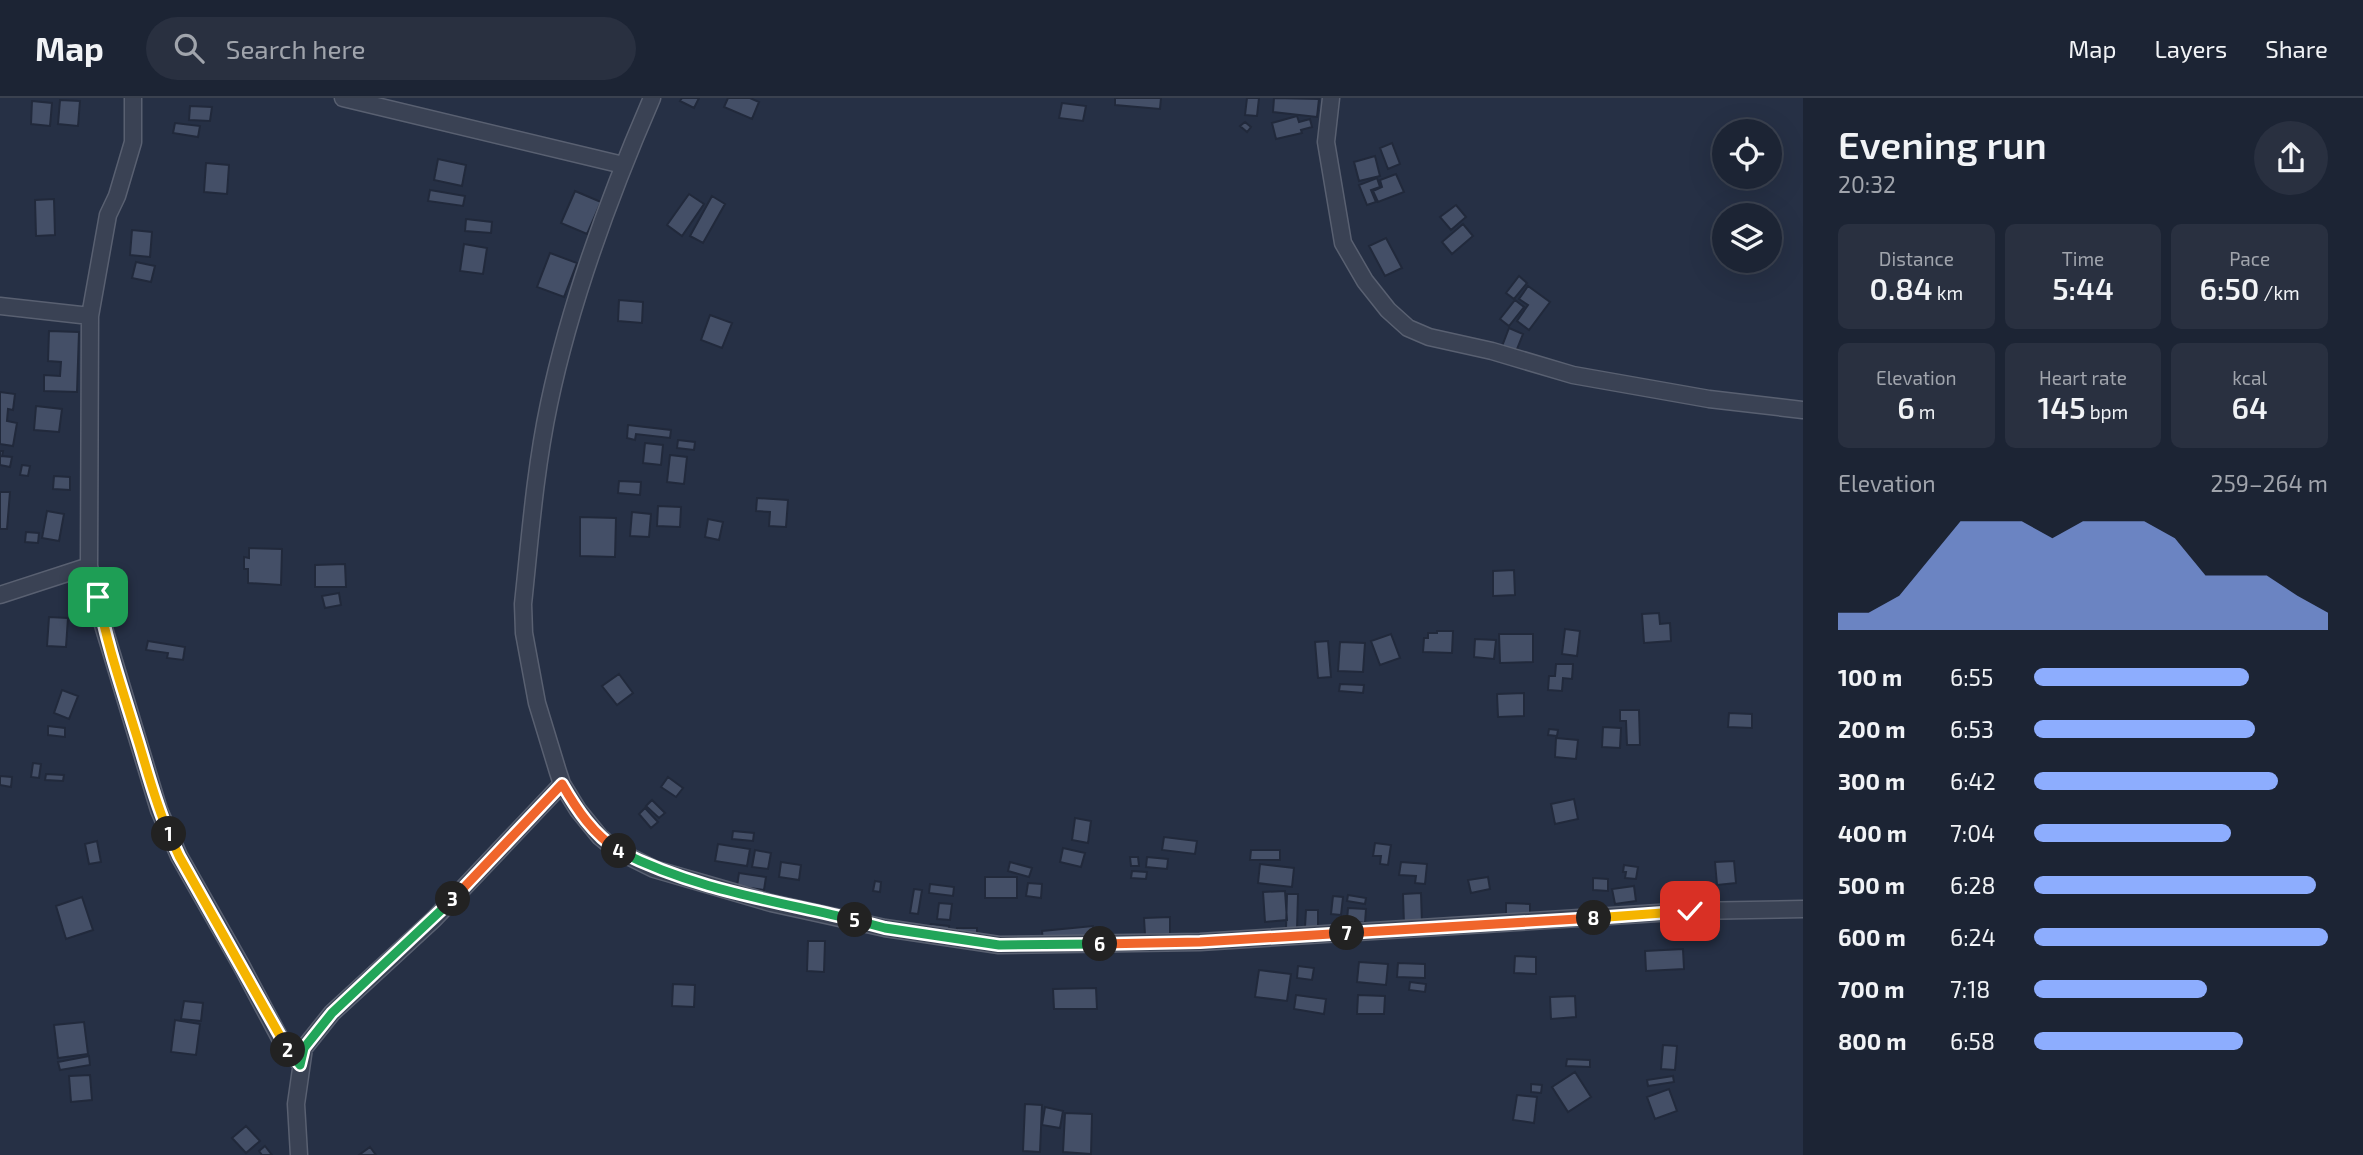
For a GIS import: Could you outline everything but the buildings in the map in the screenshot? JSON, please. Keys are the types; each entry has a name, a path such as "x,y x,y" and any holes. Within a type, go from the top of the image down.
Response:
{"street":[{"path":"133,98 133,142 117,196 108,215 90,316 89,566 103,625 159,810 179,856 282,1042 300,1065"},
{"path":"343,98 623,165"},
{"path":"652,98 623,165 593,248 548,406 523,604 524,633 537,704 562,784 578,810 600,837 617,850 654,869 771,903 885,928 999,945 1200,942 1690,911 1803,909"},
{"path":"1331,98 1326,142 1343,243 1365,281 1388,310 1408,328 1429,337 1492,351 1573,375 1709,399 1803,410"},
{"path":"0,306 90,316"},
{"path":"0,595 89,566"},
{"path":"299,1155 296,1104 304,1048 332,1013 434,919 562,784"}],"route":[{"path":"98,597 103,625 159,810 179,856 210,913 282,1042 300,1065 304,1048 332,1013 434,919 562,784 578,810 600,837 617,850 654,869 771,903 885,928 999,945 1200,942 1690,911"}]}
